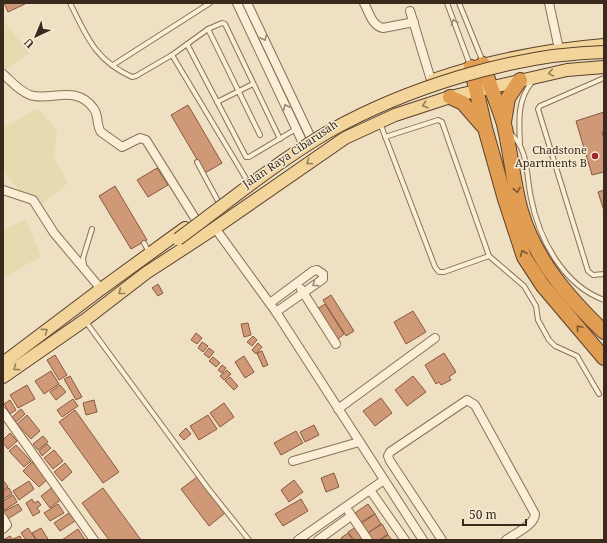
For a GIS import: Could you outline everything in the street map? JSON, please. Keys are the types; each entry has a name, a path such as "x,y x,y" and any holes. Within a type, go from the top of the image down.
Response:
{"highway":[{"path":"472,67 490,87 504,127 520,209 526,229 542,260 559,284 604,332"},
{"path":"472,67 472,92 485,128 505,200 524,257 543,286 604,358"},
{"path":"504,127 508,98 514,81"},
{"path":"450,97 463,103 485,128"},
{"path":"584,311 604,323"}],"main road":[{"name":"Jalan Raya Cibarusah","path":"3,363 114,279 147,248 196,220 307,140 336,122 380,100 431,80 472,67 503,59 559,49 604,45"},
{"name":"Jalan Raya Cibarusah","path":"146,273 179,241 297,151 328,132 402,96 454,79 515,63 546,57 604,52"},
{"name":"Jalan Raya Cibarusah","path":"114,279 126,277 310,149 347,128 417,95 518,68 541,64 604,58"},
{"path":"503,59 499,65 499,72 502,78 514,81"},
{"name":"Jalan Raya Cibarusah","path":"3,377 85,320 146,273 215,228 345,138 379,122 450,97 567,70 604,67"}],"street":[{"path":"238,3 296,129 307,140"},
{"path":"247,3 307,140"},
{"path":"364,3 374,23 378,27 383,28 414,22"},
{"path":"549,3 559,49"},
{"path":"410,11 431,80"},
{"path":"3,74 31,96 68,94 89,103 96,112 101,132 122,147 141,138 146,140 196,220"},
{"path":"3,190 33,200 54,233 72,256 86,269 101,289"},
{"path":"215,228 270,303 423,540"},
{"path":"270,303 317,270 323,274 323,279 276,312"},
{"path":"297,284 336,344"},
{"path":"338,409 435,338"},
{"path":"442,540 388,456 390,452 467,400 476,405 535,514 531,523 506,540"},
{"path":"3,412 94,540"},
{"path":"293,461 359,442"},
{"path":"298,540 384,480"},
{"path":"370,490 405,540"},
{"path":"346,507 368,540"},
{"path":"318,540 351,516"},
{"path":"3,518 7,525 3,529"},
{"path":"308,533 314,540"}],"lane":[{"path":"70,3 91,44 98,54 130,76 136,76 172,55 208,29 222,23 225,24 280,139"},
{"path":"113,65 210,3"},
{"path":"447,3 472,67"},
{"path":"459,3 472,67"},
{"path":"208,29 260,135"},
{"path":"186,44 247,157 296,129"},
{"path":"172,55 248,182"},
{"path":"520,145 520,103 524,91 536,77"},
{"path":"604,78 538,107 588,271 593,275 604,274"},
{"path":"217,102 253,84"},
{"path":"385,136 438,120 442,122 489,256 524,286 536,306 538,320 549,340 555,346 577,356 599,394"},
{"path":"379,122 434,266 439,272 444,272 489,256"},
{"path":"504,127 516,139 524,154 531,199 544,238 567,275 575,284 587,293 604,300"},
{"path":"197,162 219,203"},
{"path":"86,269 83,258 92,229"},
{"path":"85,320 207,487 249,540"}],"shaded area":[{"path":"3,20 29,53 3,71"},
{"path":"38,108 57,131 54,157 68,183 35,210 3,170 3,128"},
{"path":"25,219 41,256 3,279 3,231"}],"building":[{"path":"4,3 25,3 25,4 8,12"},
{"path":"188,105 222,163 205,173 171,115"},
{"name":"Chadstone Apartments B","path":"604,112 604,131 602,132 604,140 604,172 592,175 576,121"},
{"path":"157,168 168,185 148,197 137,180"},
{"path":"115,186 147,240 131,249 99,196"},
{"path":"604,190 604,211 598,192"},
{"path":"158,284 163,293 158,296 152,288"},
{"path":"331,295 354,331 346,336 323,300"},
{"path":"325,304 344,334 337,340 317,309"},
{"path":"413,311 426,332 406,344 394,322"},
{"path":"248,323 251,335 244,337 241,324"},
{"path":"196,333 202,338 197,344 191,340"},
{"path":"253,336 257,340 252,346 247,342"},
{"path":"202,342 208,346 203,352 198,348"},
{"path":"258,343 262,347 256,354 252,350"},
{"path":"209,348 214,352 209,358 204,354"},
{"path":"262,351 268,365 263,367 257,353"},
{"path":"444,353 456,372 449,377 451,380 441,385 439,382 436,384 425,365"},
{"path":"55,355 67,375 59,380 47,360"},
{"path":"244,356 254,372 245,378 235,362"},
{"path":"213,357 220,363 216,367 209,361"},
{"path":"222,365 226,368 222,373 218,370"},
{"path":"227,370 231,374 224,380 220,376"},
{"path":"51,371 59,384 44,394 35,381"},
{"path":"70,376 82,397 76,400 64,379"},
{"path":"413,376 426,392 407,406 395,390"},
{"path":"230,377 238,386 234,390 225,381"},
{"path":"27,385 35,399 18,408 10,395"},
{"path":"60,385 66,392 56,400 50,392"},
{"path":"381,398 392,413 375,426 363,411"},
{"path":"73,399 78,406 62,417 57,410"},
{"path":"10,400 16,410 10,414 4,404"},
{"path":"94,400 97,412 86,415 83,403"},
{"path":"224,403 234,417 220,427 210,413"},
{"path":"21,409 25,414 16,422 12,417"},
{"path":"75,410 119,472 103,483 59,422"},
{"path":"27,415 40,431 31,439 17,424"},
{"path":"208,415 217,429 199,440 190,426"},
{"path":"314,425 319,435 305,442 300,432"},
{"path":"186,428 191,434 184,440 179,435"},
{"path":"296,431 303,443 281,455 274,443"},
{"path":"10,433 17,441 8,449 3,443 3,440"},
{"path":"43,436 48,442 38,450 33,444"},
{"path":"47,444 51,448 42,456 39,451"},
{"path":"16,445 31,461 24,467 9,451"},
{"path":"54,450 63,461 53,469 44,458"},
{"path":"32,462 48,479 39,487 23,471"},
{"path":"65,463 72,472 62,481 54,472"},
{"path":"334,473 339,487 326,492 321,478"},
{"path":"197,477 225,513 209,526 181,489"},
{"path":"3,480 8,487 3,490"},
{"path":"294,480 303,492 289,502 281,490"},
{"path":"29,481 34,489 19,500 13,491"},
{"path":"54,486 63,498 50,508 41,496"},
{"path":"9,488 12,494 3,499 3,492"},
{"path":"103,488 141,540 109,540 82,503"},
{"path":"13,495 17,502 3,511 3,501"},
{"path":"32,499 34,503 38,501 41,505 37,508 40,512 33,516 26,503"},
{"path":"301,499 308,511 283,526 275,514"},
{"path":"18,504 22,510 6,520 3,512"},
{"path":"58,504 64,513 50,521 44,513"},
{"path":"368,504 375,514 361,522 355,513"},
{"path":"72,511 78,519 60,531 54,523"},
{"path":"375,514 381,524 368,533 362,523"},
{"path":"382,524 388,534 379,540 372,540 368,533"},
{"path":"356,527 363,538 360,540 354,540 348,532"},
{"path":"28,528 36,540 26,540 21,533"},
{"path":"41,528 48,539 37,540 32,533"},
{"path":"78,529 85,540 62,540"},
{"path":"348,533 353,540 342,540 341,538"},
{"path":"388,535 392,540 380,540"},
{"path":"10,536 13,540 3,540"},
{"path":"20,536 22,540 13,539"}],"place":[{"name":"Chadstone Apartments B","path":"595,156"}]}
